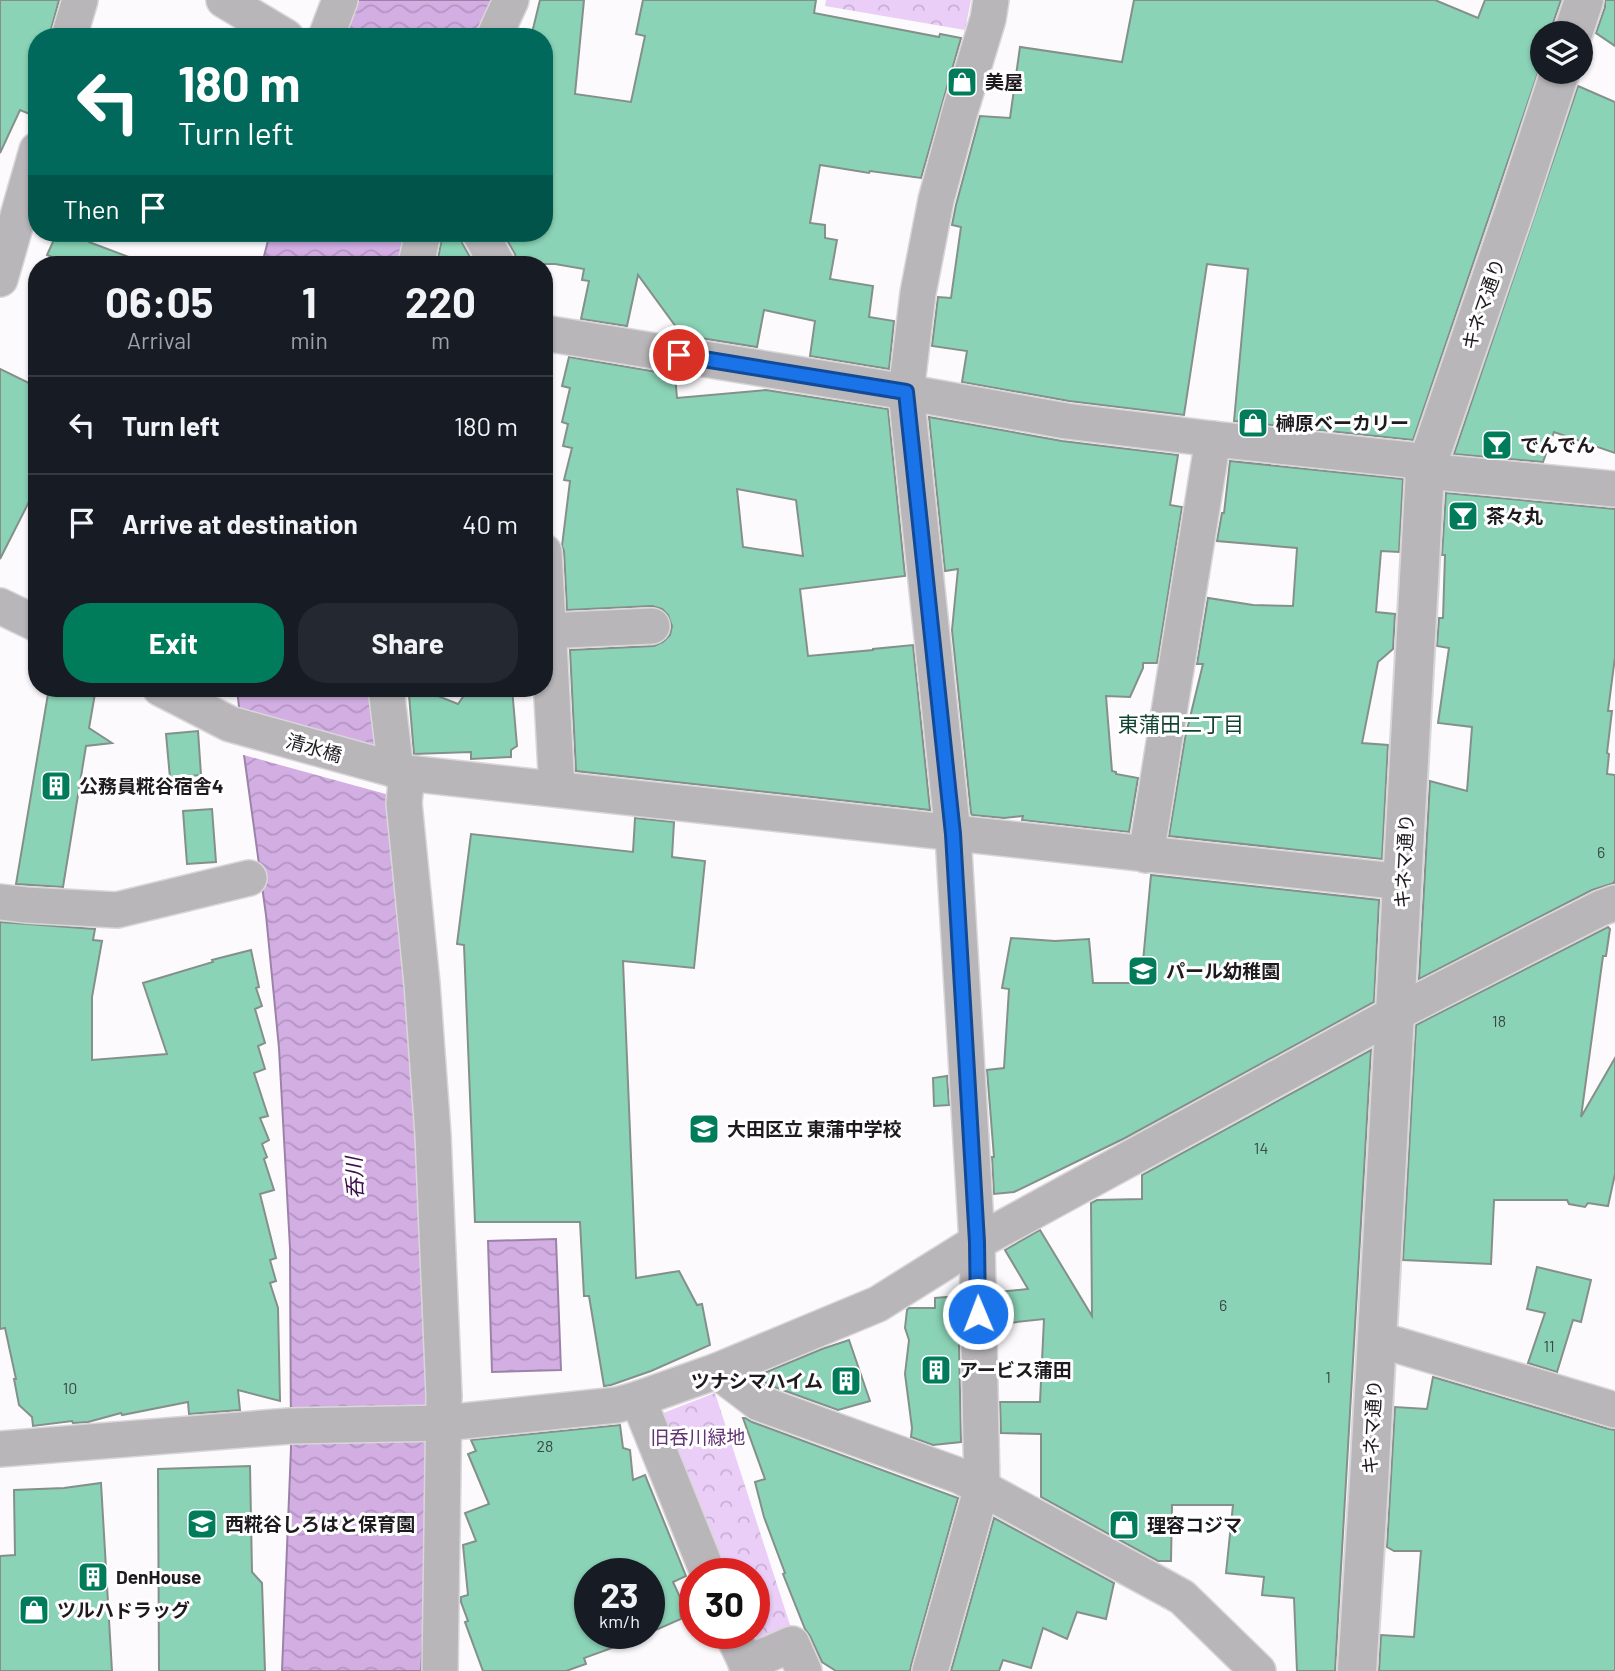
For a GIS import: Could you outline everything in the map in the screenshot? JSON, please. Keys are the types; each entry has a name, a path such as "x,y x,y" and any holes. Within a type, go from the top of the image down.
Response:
{"street":[{"path":"72,28 80,0"},
{"path":"224,0 271,28"},
{"path":"329,28 340,0"},
{"path":"498,28 511,0"},
{"path":"930,1671 982,1487 977,1242 953,834 906,392 918,293 936,200 988,19 991,0"},
{"path":"1577,21 1584,0"},
{"name":"キネマ通り","path":"1357,1671 1425,471 1556,84"},
{"path":"0,279 28,181"},
{"path":"553,334 1066,421 1410,460 1425,471 1615,489"},
{"path":"1146,855 1213,439"},
{"path":"0,606 28,620"},
{"path":"553,631 652,626"},
{"name":"清水橋","path":"178,697 230,724 398,771 1403,882"},
{"path":"387,697 404,803 422,984 433,1135 441,1414 440,1671"},
{"path":"550,697 556,789"},
{"path":"0,902 117,910 249,878"},
{"path":"0,1449 441,1414 617,1405 638,1399 717,1371 878,1304 977,1242 1396,1013 1615,903"},
{"path":"1377,1339 1615,1410"},
{"path":"717,1371 759,1403 960,1476 1182,1597 1258,1671"},
{"path":"638,1399 702,1558"},
{"path":"742,1656 792,1644 804,1671"}],"green space":[{"path":"826,0 971,0 965,30 825,6"},
{"name":"旧呑川緑地","path":"715,1393 768,1558 715,1558 658,1415"},
{"name":"旧呑川緑地","path":"770,1563 792,1631 770,1642"}],"water":[{"path":"348,0 500,0 487,28 337,28"},
{"path":"268,242 411,242 407,256 264,256"},
{"name":"呑川","path":"238,697 377,697 399,860 427,1217 428,1558 421,1671 282,1671 291,1448 290,1248 279,1048 266,915"},
{"path":"556,1239 561,1370 492,1372 488,1241"}],"pier":[{"path":"236,714 386,755 393,796 240,754"}],"building":[{"path":"0,0 59,0 51,28 28,28 28,113 20,110 0,153"},
{"path":"540,0 584,0 575,94 631,102 645,36 636,34 643,0 816,0 814,13 939,37 940,34 961,38 921,178 820,165 810,223 825,225 825,238 837,240 830,279 873,286 869,317 894,321 889,369 810,356 815,321 764,310 757,347 682,335 638,275 627,326 581,319 589,281 582,280 584,269 553,264 553,256 515,256 508,242 553,242 553,28 533,28"},
{"path":"1134,0 1435,0 1478,18 1485,0 1561,0 1554,21 1530,21 1530,84 1534,84 1413,440 1234,421 1248,269 1207,264 1184,415 1069,401 962,382 967,351 932,346 938,297 951,298 961,227 952,225 980,116 1010,118 1020,47 1122,62"},
{"path":"1605,0 1615,0 1615,46 1596,33"},
{"path":"1578,86 1615,102 1615,453 1554,432 1543,462 1454,454"},
{"path":"53,242 89,242 126,256 49,256 47,255"},
{"path":"441,242 462,242 469,256 439,256"},
{"path":"569,357 675,375 677,398 766,390 888,409 905,576 800,589 808,656 913,645 930,810 576,771 570,650 654,646 670,635 672,626 668,615 662,609 652,606 567,610 562,546 570,481 564,480 572,448 563,446 568,424 562,422 570,388 562,386","holes":["737,489 796,500 803,556 743,547"]},
{"path":"0,369 28,383 28,504 0,559"},
{"path":"929,417 1062,441 1178,455 1170,505 1182,507 1157,663 1143,663 1130,697 1106,696 1112,771 1138,778 1129,832 1022,820 1023,816 1004,818 971,813 952,630 958,569 945,571"},
{"path":"1230,461 1403,479 1399,552 1381,551 1376,612 1395,614 1393,649 1378,662 1362,743 1388,745 1382,859 1169,836 1185,738 1203,664 1197,664 1208,598 1253,605 1293,606 1297,548 1217,541 1224,513"},
{"path":"1446,493 1615,509 1615,657 1608,711 1612,711 1607,774 1615,775 1615,879 1614,883 1592,890 1419,979 1430,781 1467,791 1472,727 1438,723 1449,648 1437,646 1439,618 1443,618 1445,555 1442,555"},
{"name":"公務員糀谷宿舎4","path":"47,697 94,697 89,728 112,743 86,746 63,887 16,884"},
{"path":"409,697 440,697 458,704 463,697 513,697 517,746 511,750 511,757 471,759 471,752 414,754"},
{"path":"198,731 201,775 170,778 166,734"},
{"path":"212,809 216,862 187,864 183,811"},
{"path":"635,818 674,822 672,857 705,861 694,968 623,961 636,1278 679,1271 697,1305 702,1304 710,1345 651,1371 604,1386 589,1296 584,1296 580,1222 475,1222 464,945 457,944 471,834 633,852"},
{"path":"1151,875 1379,900 1374,1002 1125,1138 1014,1192 994,1194 987,1070 1004,1068 1009,989 1002,988 1011,938 1055,941 1089,939 1093,983 1141,983"},
{"path":"0,922 95,929 93,940 102,941 92,997 92,1060 167,1054 143,983 251,950 259,987 256,988 262,1006 255,1009 265,1043 258,1046 265,1069 254,1073 268,1116 260,1118 269,1140 262,1144 274,1190 260,1194 276,1258 270,1260 276,1281 270,1283 278,1308 280,1401 238,1390 240,1410 189,1414 188,1402 122,1415 121,1413 88,1422 72,1421 33,1426 32,1417 19,1405 5,1328 0,1329"},
{"path":"1608,927 1610,929 1606,956 1603,956 1581,1117 1615,1058 1615,1174 1608,1206 1588,1203 1585,1207 1569,1204 1567,1200 1494,1200 1491,1264 1403,1260 1416,1025"},
{"path":"1371,1050 1335,1671 1297,1671 1294,1598 1262,1595 1264,1577 1226,1573 1233,1505 1172,1505 1171,1561 1158,1561 1041,1497 1041,1434 1001,1433 1000,1402 1040,1402 1044,1319 999,1324 998,1292 1028,1289 1005,1250 1040,1230 1092,1316 1091,1203 1097,1200 1142,1199 1142,1175"},
{"path":"947,1076 949,1105 934,1106 933,1078"},
{"path":"1537,1267 1591,1280 1581,1322 1573,1320 1557,1372 1528,1363 1545,1313 1527,1309"},
{"name":"アービス蒲田","path":"958,1296 961,1442 933,1445 911,1437 905,1374 909,1340 905,1328 907,1310 935,1308 935,1298"},
{"path":"849,1340 870,1401 838,1410 769,1385 757,1376 822,1349"},
{"path":"1433,1377 1615,1430 1615,1671 1379,1671 1381,1635 1414,1637 1421,1551 1394,1551 1387,1547 1395,1407 1427,1409"},
{"path":"743,1418 958,1498 910,1671 836,1671 822,1662 805,1629 783,1574 785,1573 764,1517 755,1482 765,1479"},
{"path":"620,1425 623,1448 630,1450 633,1480 645,1475 679,1559 679,1579 673,1582 679,1595 679,1620 665,1626 665,1558 574,1558 574,1649 609,1649 584,1658 586,1664 566,1671 483,1671 465,1622 468,1621 461,1602 461,1597 468,1595 463,1545 476,1541 465,1513 489,1504 468,1454 476,1451 471,1440"},
{"path":"250,1466 252,1572 262,1583 265,1671 159,1671 158,1469"},
{"path":"101,1483 112,1671 0,1671 0,1556 15,1555 14,1490"},
{"path":"994,1518 1114,1583 1106,1619 1077,1612 1067,1639 1043,1628 1031,1668 1003,1660 999,1671 951,1671"}],"place":[{"name":"美屋","path":"962,82"},
{"name":"榊原ベーカリー","path":"1253,423"},
{"name":"でんでん","path":"1497,445"},
{"name":"茶々丸","path":"1463,516"},
{"name":"公務員糀谷宿舎4","path":"56,786"},
{"name":"パール幼稚園","path":"1143,971"},
{"name":"大田区立 東蒲中学校","path":"704,1129"},
{"name":"アービス蒲田","path":"936,1370"},
{"name":"ツナシマハイム","path":"846,1381"},
{"name":"西糀谷しろはと保育園","path":"202,1524"},
{"name":"理容コジマ","path":"1124,1525"},
{"name":"DenHouse","path":"93,1577"},
{"name":"ツルハドラッグ","path":"34,1610"}],"district":[{"name":"東蒲田二丁目","path":"1181,725"}],"route":[{"path":"679,355 906,392 953,834 977,1242 978,1314"}]}
